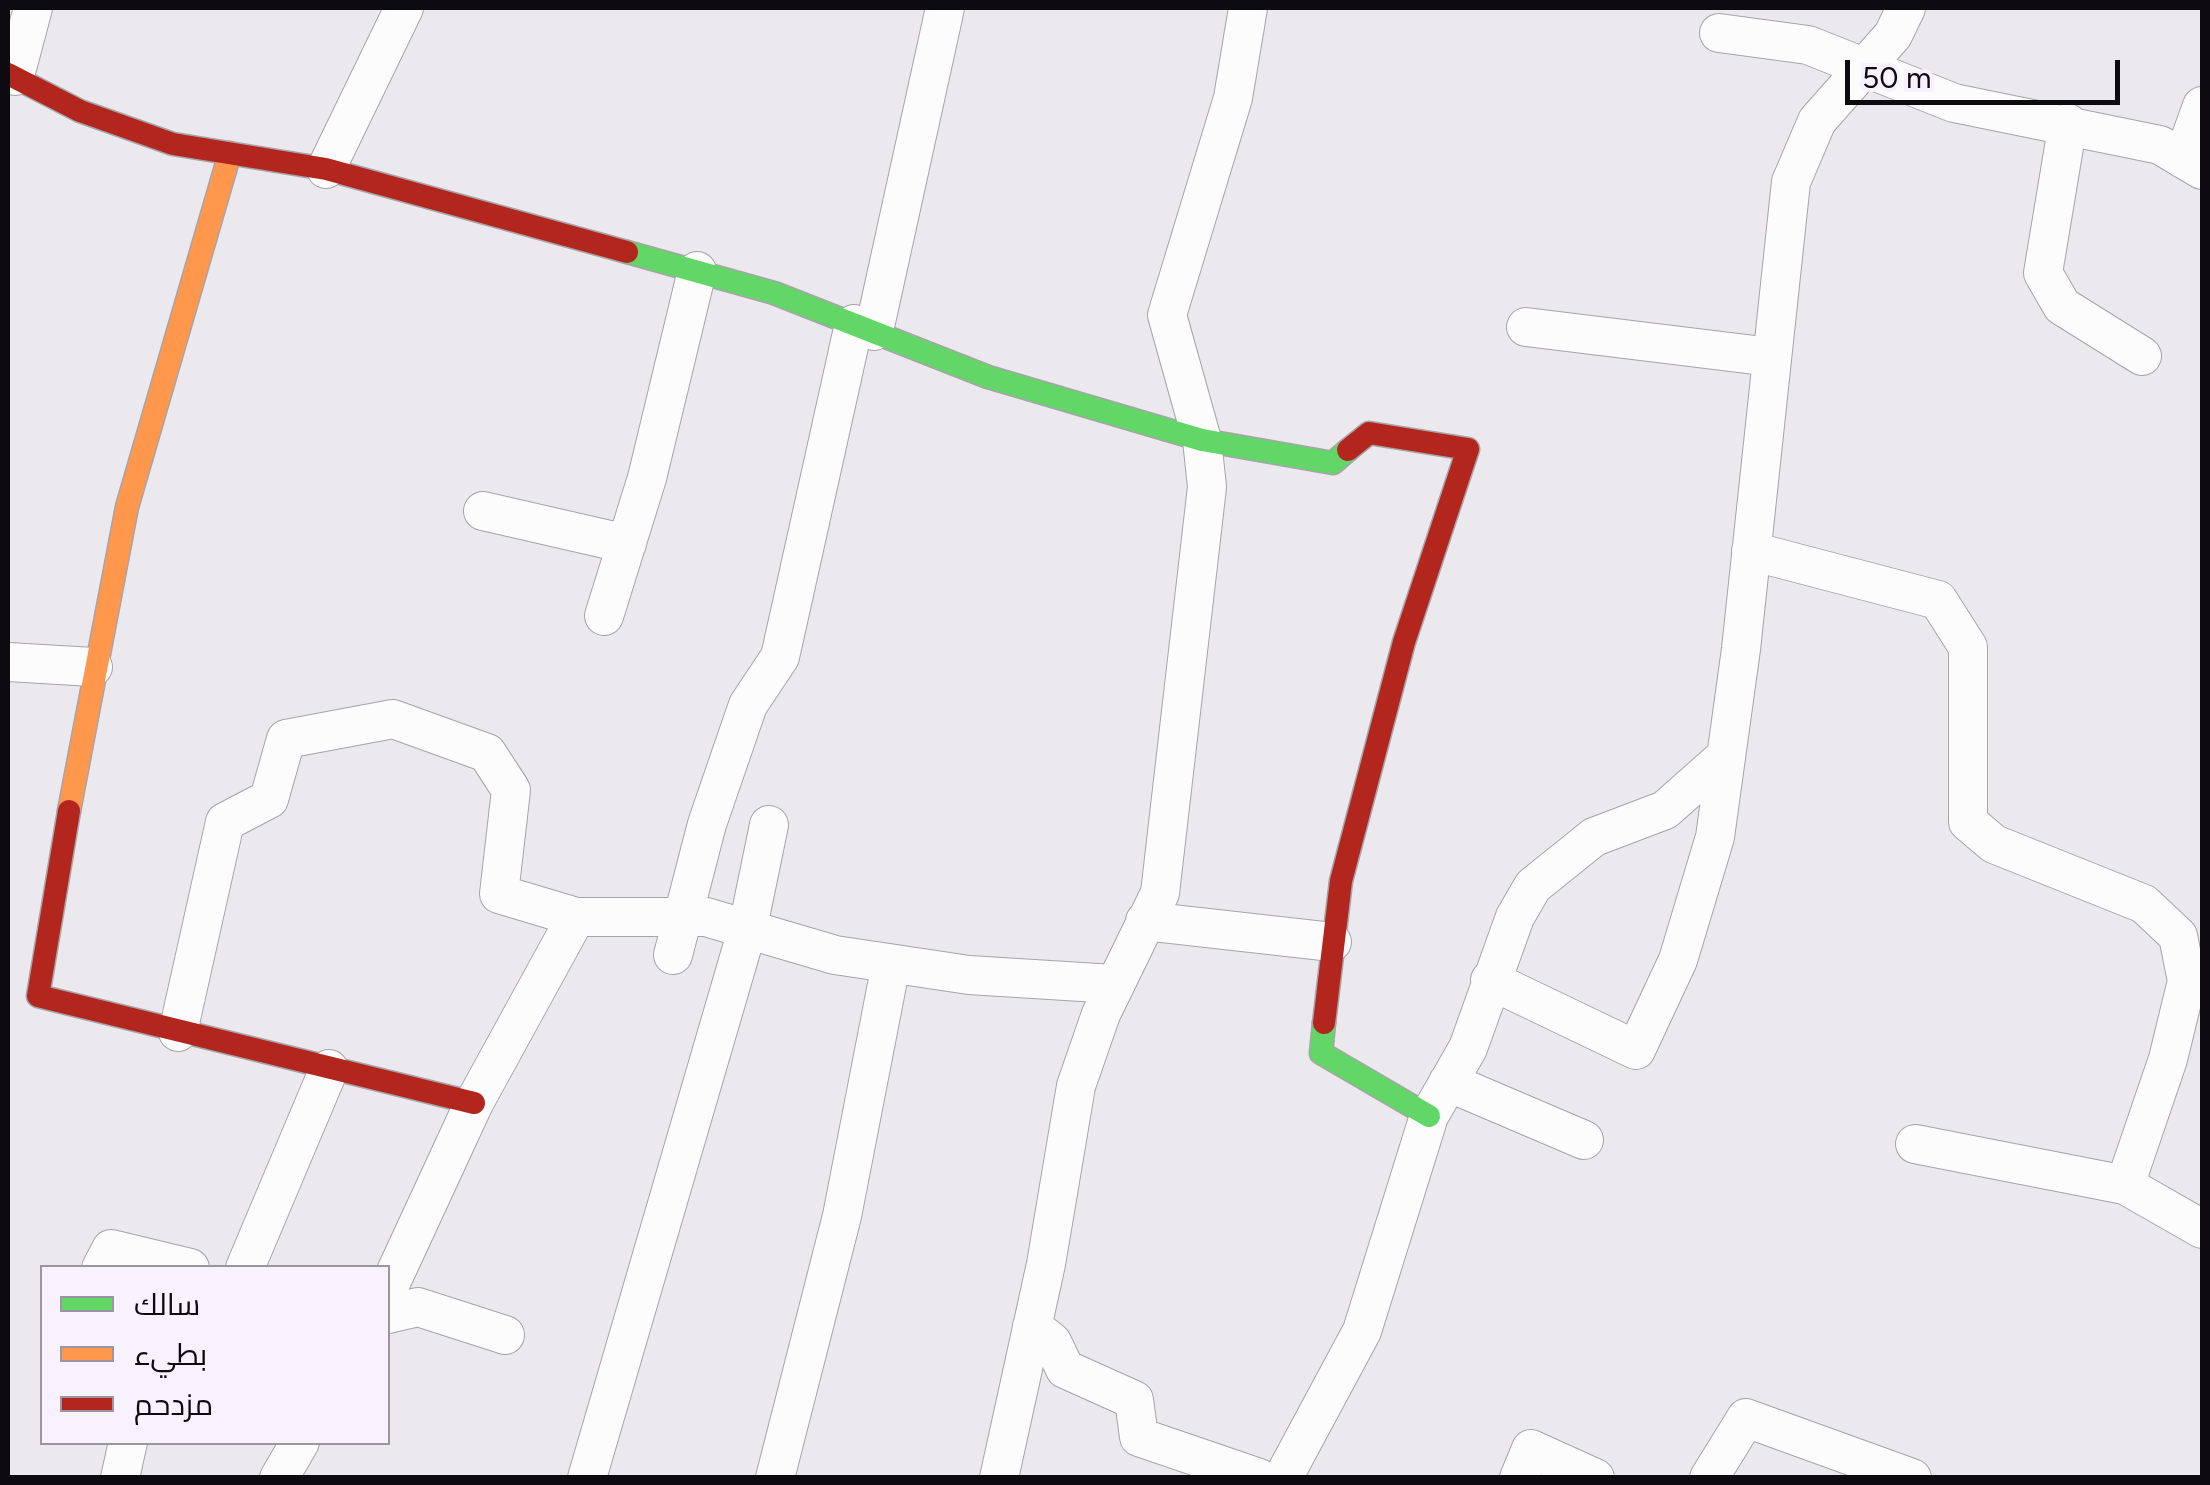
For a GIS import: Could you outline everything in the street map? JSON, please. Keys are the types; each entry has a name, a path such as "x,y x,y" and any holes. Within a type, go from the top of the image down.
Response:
{"street":[{"path":"33,8 11,75 98,117 173,144 326,168 774,293 988,376 1202,440 1332,463 1369,433 1468,450 1404,642 1341,881 1321,1054 1429,1116"},
{"path":"326,168 404,8"},
{"path":"673,955 748,705 780,657 944,8"},
{"path":"999,1478 1032,1326 1076,1086 1114,984 1160,892 1207,487 1202,440 1167,315 1233,98 1248,8"},
{"path":"1490,980 1636,1050 1678,960 1715,837 1792,182 1817,121 1893,36 1906,8"},
{"path":"1719,33 1808,45 1868,66 1954,104 2160,145 2193,164 2202,106"},
{"path":"2068,124 2043,273 2062,306 2142,356"},
{"path":"230,153 128,507 23,996 474,1103"},
{"path":"604,616 647,478 696,271"},
{"path":"1526,328 1771,357"},
{"path":"483,511 627,544"},
{"path":"1751,551 1938,600 1968,648 1968,822 1994,844 2144,904 2178,936 2187,981 2168,1059 2125,1185"},
{"path":"8,662 93,666"},
{"path":"178,1032 224,822 269,800 286,740 393,719 487,753 511,790 499,894 576,917 682,917 748,927 835,956 969,975 1114,984"},
{"path":"1283,1478 1362,1331 1429,1116 1468,1048 1490,980 1533,886 1594,837 1665,810 1726,756"},
{"path":"586,1478 748,927 768,825"},
{"path":"390,1285 474,1103 576,917"},
{"path":"1145,920 1332,942"},
{"path":"775,1478 842,1216 890,964"},
{"path":"246,1265 329,1069"},
{"path":"1448,1082 1584,1140"},
{"path":"1915,1144 2125,1185 2202,1230"},
{"path":"103,1265 111,1249 178,1265"},
{"path":"390,1314 418,1307 504,1335"},
{"path":"1032,1326 1052,1342 1065,1369 1134,1400 1140,1436 1260,1478"},
{"path":"1709,1478 1746,1418 1912,1478"},
{"path":"120,1478 127,1445"},
{"path":"279,1478 298,1445"},
{"path":"1519,1478 1531,1449 1595,1478"}],"traffic: fast":[{"path":"627,252 774,293 988,377 1202,440 1333,463 1348,450"},
{"path":"1324,1023 1321,1053 1429,1116"}],"traffic: slow":[{"path":"69,811 127,507 230,153"}],"traffic: jam":[{"path":"8,74 80,111 173,144 326,169 627,252"},
{"path":"1324,1023 1341,881 1404,642 1468,449 1369,433 1348,450"},
{"path":"69,811 38,996 474,1103"}]}
